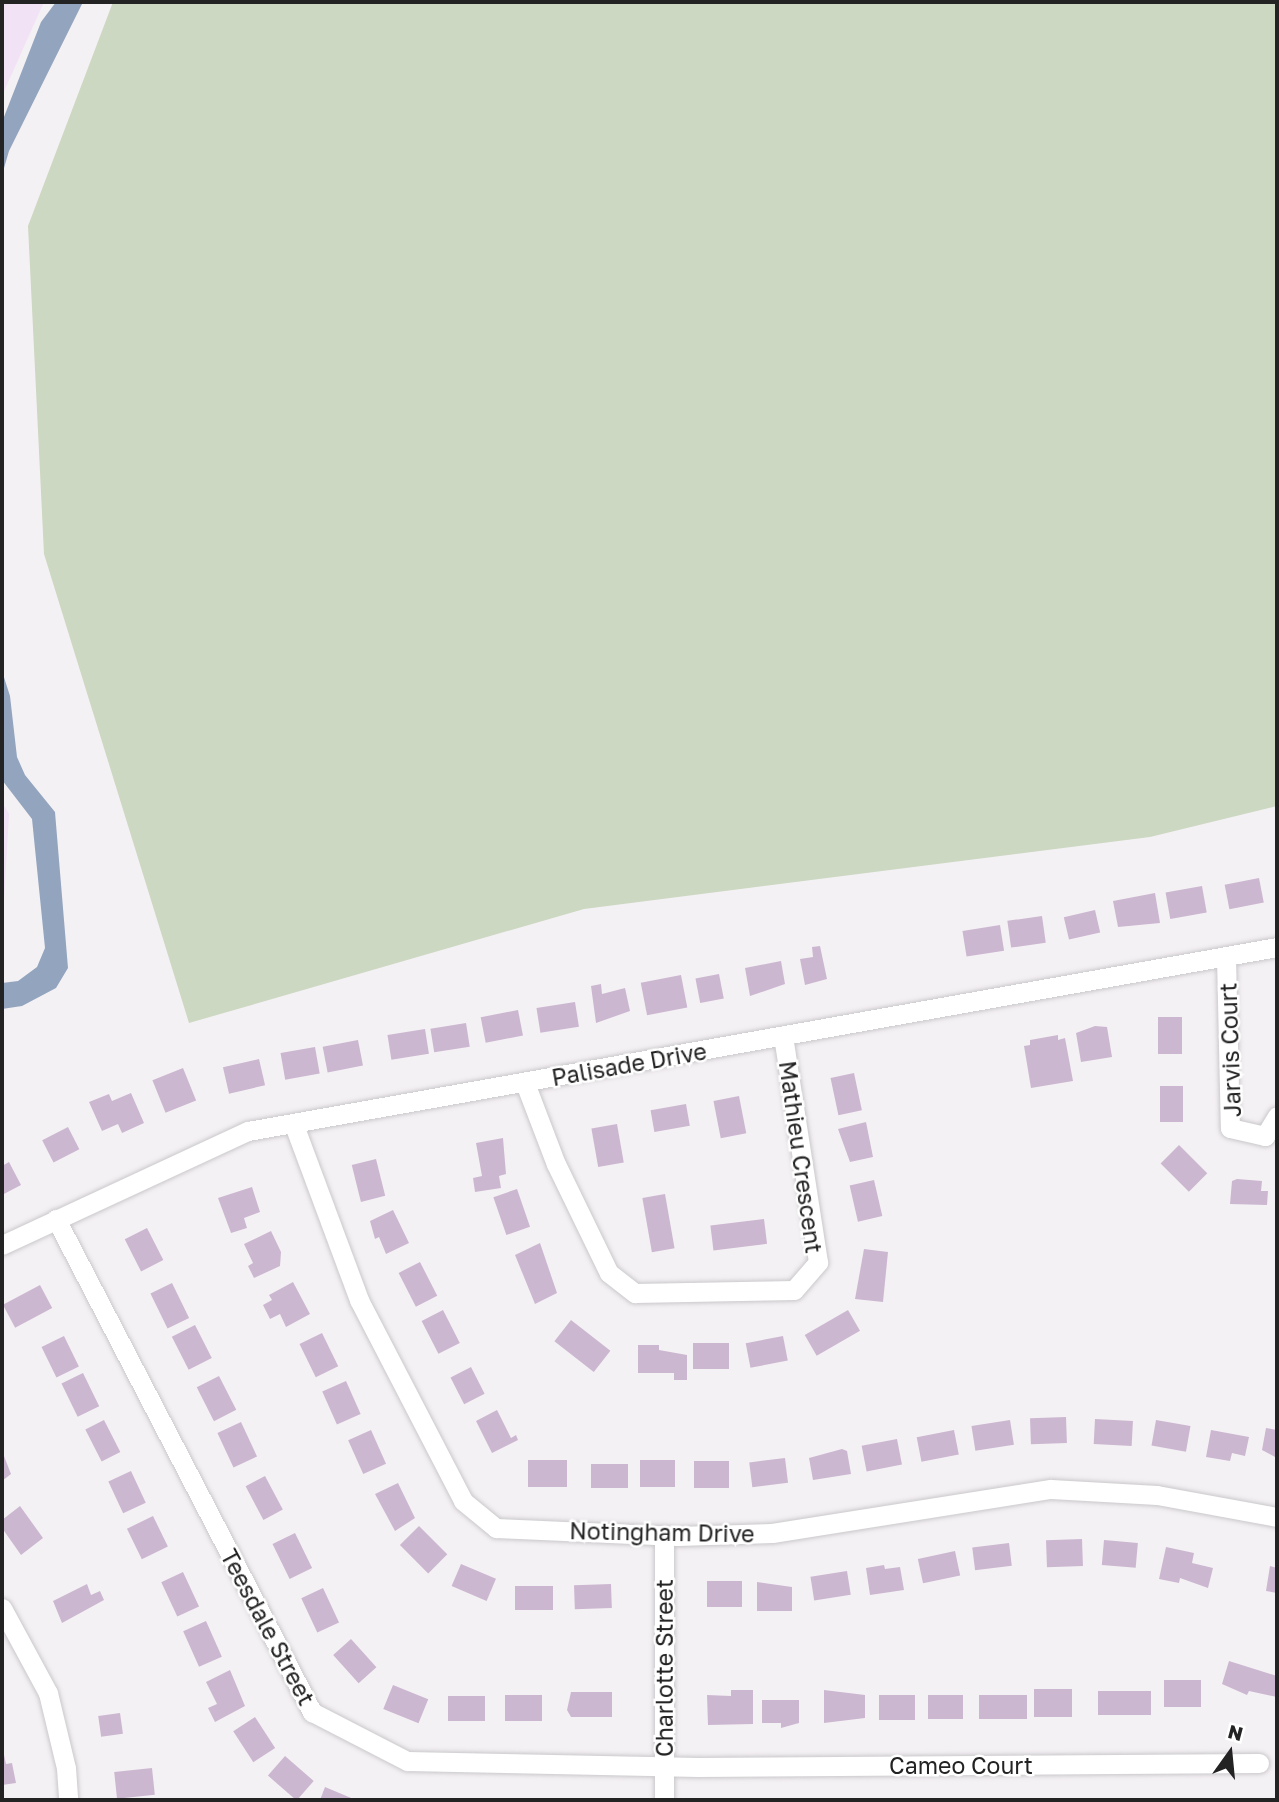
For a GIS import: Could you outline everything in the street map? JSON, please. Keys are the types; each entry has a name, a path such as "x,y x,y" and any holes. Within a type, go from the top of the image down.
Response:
{"street":[{"name":"Palisade Drive","path":"2,1245 248,1131 294,1125 363,1108 525,1083 1277,947"},
{"name":"Jarvis Court","path":"1226,957 1230,1128 1265,1136 1277,1116"},
{"name":"Mathieu Crescent","path":"525,1083 556,1164 609,1273 635,1293 794,1290 818,1262 783,1035"},
{"name":"Notingham Drive","path":"294,1125 359,1300 463,1501 496,1528 664,1535 772,1533 1051,1489 1157,1495 1277,1517"},
{"name":"Teesdale Street","path":"56,1219 312,1713 407,1761 664,1765"},
{"name":"Charlotte Street","path":"664,1535 664,1800"},
{"path":"2,1608 48,1693 66,1768 68,1800"},
{"name":"Cameo Court","path":"664,1765 1259,1763"}],"shaded area":[{"path":"2,2 44,2 2,96"},
{"path":"2,802 9,814 2,937"}],"green space":[{"path":"113,2 1277,2 1277,806 1150,837 584,909 189,1023 44,554 28,226"}],"water":[{"path":"56,2 83,2 9,151 2,175 2,122 41,22"},
{"path":"2,671 10,696 17,757 25,775 55,812 68,968 56,988 22,1006 2,1009 2,983 18,981 37,967 45,948 32,819 2,780"}],"building":[{"path":"1259,878 1264,903 1229,909 1225,885"},
{"path":"1202,886 1207,913 1170,919 1166,892"},
{"path":"1155,893 1160,923 1118,927 1113,901"},
{"path":"1095,910 1100,932 1069,940 1064,917"},
{"path":"1042,916 1046,943 1011,948 1007,921"},
{"path":"1000,925 1004,951 967,957 962,931"},
{"path":"820,946 827,979 805,985 800,959 813,957 812,947"},
{"path":"781,961 785,984 750,996 745,968"},
{"path":"719,974 724,999 700,1003 695,979"},
{"path":"681,975 687,1007 647,1015 641,983"},
{"path":"601,984 602,994 625,988 630,1011 596,1023 591,986"},
{"path":"575,1002 579,1027 540,1033 536,1008"},
{"path":"518,1010 523,1036 486,1043 481,1017"},
{"path":"1158,1017 1182,1017 1182,1054 1158,1054"},
{"path":"466,1023 470,1047 434,1052 430,1029"},
{"path":"1095,1026 1107,1027 1112,1057 1081,1062 1076,1033"},
{"path":"425,1029 429,1054 391,1060 387,1035"},
{"path":"1058,1035 1058,1040 1065,1038 1073,1081 1031,1088 1024,1046 1030,1045 1030,1040"},
{"path":"358,1040 363,1066 328,1072 323,1047"},
{"path":"315,1047 320,1074 285,1080 281,1053"},
{"path":"259,1059 265,1085 229,1094 223,1067"},
{"path":"183,1068 196,1100 166,1113 152,1080"},
{"path":"854,1073 862,1110 838,1115 831,1078"},
{"path":"1160,1086 1183,1086 1183,1122 1160,1122"},
{"path":"131,1093 144,1123 122,1133 118,1124 102,1131 89,1102 109,1094 112,1101"},
{"path":"739,1096 746,1133 721,1138 713,1101"},
{"path":"686,1104 690,1126 654,1132 651,1110"},
{"path":"866,1122 873,1157 850,1162 838,1129"},
{"path":"617,1124 624,1162 598,1167 591,1129"},
{"path":"68,1127 79,1149 54,1162 42,1140"},
{"path":"503,1138 506,1174 499,1176 501,1188 475,1192 473,1178 482,1176 476,1143"},
{"path":"1179,1145 1207,1173 1189,1192 1161,1163"},
{"path":"376,1159 385,1196 361,1202 352,1165"},
{"path":"9,1162 21,1185 2,1195 2,1166"},
{"path":"874,1180 882,1216 858,1222 850,1186"},
{"path":"1232,1181 1262,1181 1261,1191 1268,1191 1267,1205 1230,1204"},
{"path":"252,1187 260,1212 244,1218 247,1228 231,1233 218,1198"},
{"path":"517,1189 530,1227 506,1235 493,1197"},
{"path":"665,1194 675,1248 652,1252 642,1198"},
{"path":"393,1210 409,1243 386,1254 379,1237 375,1239 370,1221"},
{"path":"764,1219 767,1244 713,1250 710,1226"},
{"path":"147,1228 163,1260 141,1271 125,1239"},
{"path":"271,1231 281,1252 280,1266 254,1278 248,1266 253,1263 244,1244"},
{"path":"540,1243 557,1293 535,1304 515,1255"},
{"path":"864,1249 888,1252 883,1302 855,1299"},
{"path":"420,1262 437,1296 416,1307 399,1273"},
{"path":"293,1282 310,1314 286,1327 280,1314 270,1319 263,1305 272,1300 269,1295"},
{"path":"172,1283 189,1318 168,1329 150,1294"},
{"path":"40,1285 52,1308 15,1328 3,1305"},
{"path":"443,1310 460,1343 438,1354 422,1321"},
{"path":"848,1310 860,1331 817,1356 805,1335"},
{"path":"571,1320 610,1351 594,1372 554,1341"},
{"path":"195,1325 212,1358 189,1370 172,1337"},
{"path":"322,1333 338,1366 316,1377 300,1344"},
{"path":"64,1336 79,1367 56,1378 42,1347"},
{"path":"783,1336 788,1361 750,1368 746,1343"},
{"path":"693,1343 729,1343 729,1369 693,1369"},
{"path":"638,1345 659,1345 659,1350 687,1355 687,1380 674,1380 674,1373 638,1373"},
{"path":"471,1367 485,1394 464,1404 451,1377"},
{"path":"83,1373 99,1406 78,1417 61,1384"},
{"path":"219,1376 236,1410 214,1421 197,1387"},
{"path":"346,1381 361,1414 337,1424 322,1392"},
{"path":"497,1410 511,1438 516,1435 518,1440 492,1453 476,1421"},
{"path":"1066,1417 1067,1443 1031,1444 1030,1418"},
{"path":"1095,1419 1133,1421 1132,1446 1094,1444"},
{"path":"104,1420 120,1452 102,1462 85,1430"},
{"path":"1010,1420 1014,1445 975,1451 971,1426"},
{"path":"1156,1420 1190,1426 1186,1452 1151,1446"},
{"path":"241,1422 257,1456 233,1467 217,1433"},
{"path":"1266,1428 1277,1430 1277,1458 1262,1450"},
{"path":"371,1430 386,1464 363,1474 348,1440"},
{"path":"954,1430 959,1455 921,1462 917,1437"},
{"path":"1211,1430 1249,1437 1245,1456 1232,1453 1230,1461 1206,1457"},
{"path":"897,1439 902,1465 867,1471 862,1446"},
{"path":"842,1449 847,1451 851,1474 813,1480 809,1458"},
{"path":"2,1451 11,1474 2,1481"},
{"path":"785,1458 788,1483 752,1487 749,1462"},
{"path":"528,1460 567,1460 567,1487 528,1487"},
{"path":"640,1460 675,1460 675,1487 640,1487"},
{"path":"694,1461 729,1461 729,1488 694,1488"},
{"path":"591,1464 628,1464 628,1488 591,1488"},
{"path":"131,1471 146,1503 123,1513 108,1482"},
{"path":"265,1476 283,1510 263,1520 246,1486"},
{"path":"398,1483 415,1518 395,1531 375,1494"},
{"path":"20,1506 43,1538 21,1555 2,1528 2,1520"},
{"path":"153,1516 168,1547 142,1559 127,1529"},
{"path":"419,1526 447,1554 428,1573 400,1545"},
{"path":"295,1533 312,1568 290,1579 273,1544"},
{"path":"1082,1539 1083,1566 1047,1567 1046,1540"},
{"path":"1104,1540 1138,1543 1136,1568 1102,1565"},
{"path":"1009,1543 1012,1566 975,1570 972,1548"},
{"path":"1166,1547 1194,1553 1192,1563 1213,1568 1208,1588 1180,1578 1179,1583 1159,1579"},
{"path":"955,1551 960,1575 923,1583 918,1559"},
{"path":"461,1564 496,1579 487,1601 452,1586"},
{"path":"884,1565 885,1569 900,1567 904,1590 870,1595 866,1568"},
{"path":"1270,1566 1277,1568 1277,1593 1266,1591"},
{"path":"847,1571 851,1595 814,1600 810,1577"},
{"path":"183,1572 199,1606 177,1617 161,1582"},
{"path":"707,1581 742,1581 742,1607 707,1607"},
{"path":"757,1582 792,1587 792,1611 757,1611"},
{"path":"87,1584 91,1595 100,1591 104,1600 62,1623 53,1601"},
{"path":"611,1584 612,1608 575,1609 574,1585"},
{"path":"515,1586 553,1586 553,1610 515,1610"},
{"path":"323,1588 339,1622 317,1633 301,1598"},
{"path":"206,1621 222,1657 199,1667 183,1631"},
{"path":"351,1639 376,1667 359,1683 333,1655"},
{"path":"1229,1661 1277,1676 1277,1697 1249,1691 1247,1695 1222,1684"},
{"path":"230,1670 245,1706 215,1722 208,1708 217,1704 206,1682"},
{"path":"1164,1680 1201,1680 1201,1707 1164,1707"},
{"path":"393,1685 428,1699 418,1723 383,1709"},
{"path":"1034,1689 1072,1689 1072,1717 1034,1717"},
{"path":"731,1690 753,1690 753,1724 708,1725 707,1695 731,1696"},
{"path":"824,1690 865,1695 865,1718 824,1723"},
{"path":"1098,1691 1151,1691 1151,1715 1098,1715"},
{"path":"571,1692 612,1692 612,1717 571,1717 567,1710"},
{"path":"505,1695 542,1695 542,1721 505,1721"},
{"path":"879,1695 915,1695 915,1720 879,1720"},
{"path":"928,1695 963,1695 963,1719 928,1719"},
{"path":"979,1695 1027,1695 1027,1719 979,1719"},
{"path":"448,1696 485,1696 485,1721 448,1721"},
{"path":"762,1700 799,1700 799,1723 781,1728 781,1723 762,1723"},
{"path":"120,1713 123,1734 101,1737 98,1716"},
{"path":"255,1717 275,1748 253,1762 233,1731"},
{"path":"3,1750 6,1764 12,1763 16,1783 2,1785"},
{"path":"285,1756 314,1781 296,1800 268,1776"},
{"path":"152,1768 155,1795 117,1799 114,1772"},
{"path":"325,1787 356,1800 320,1800"}]}
